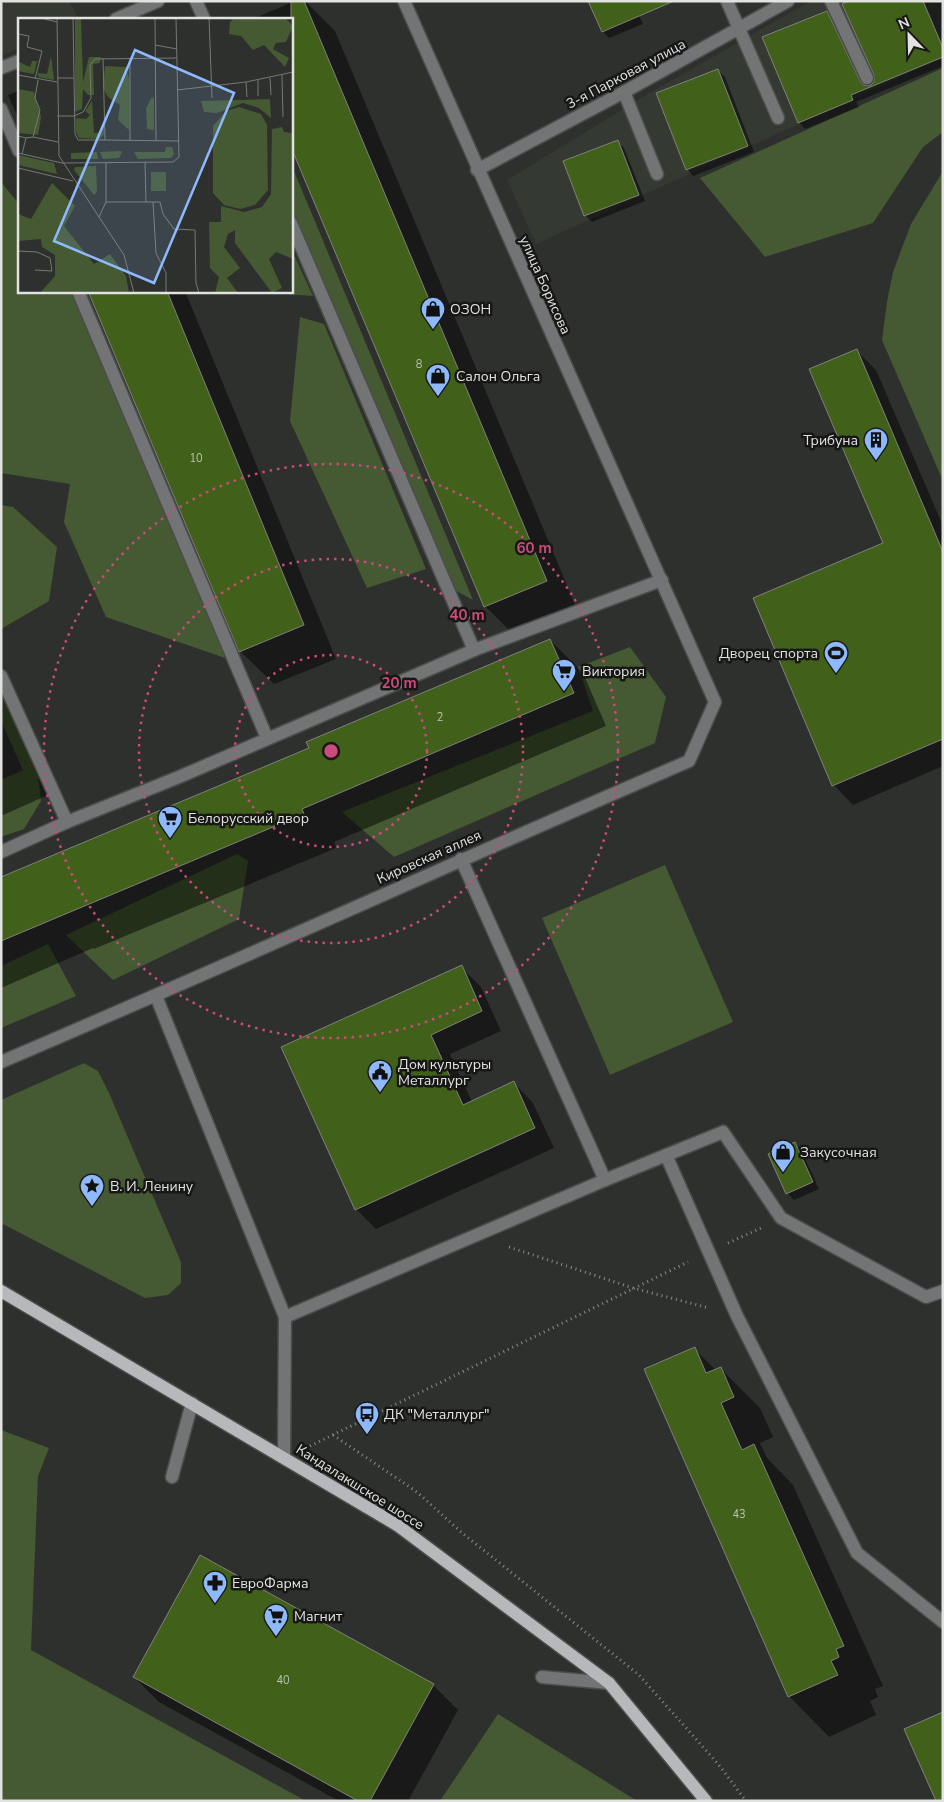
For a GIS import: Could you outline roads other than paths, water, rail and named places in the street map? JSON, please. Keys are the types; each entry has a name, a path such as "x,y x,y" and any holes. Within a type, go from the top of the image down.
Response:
{"main road":[{"name":"Кандалакшское шоссе","path":"1,1291 397,1525 609,1683 706,1801"}],"street":[{"path":"118,18 158,1"},
{"path":"196,1 204,18"},
{"name":"улица Борисова","path":"404,1 477,170 662,580"},
{"path":"727,1 778,118"},
{"name":"3-я Парковая улица","path":"477,170 740,29 788,1"},
{"path":"831,1 866,78"},
{"path":"1,68 18,61"},
{"path":"624,92 657,174"},
{"path":"1,109 18,149"},
{"path":"292,225 474,650"},
{"path":"78,292 267,738"},
{"path":"1,852 67,822 179,777 474,650 662,580"},
{"name":"Кировская аллея","path":"1,1062 156,996 461,859 688,761 715,702 662,580"},
{"path":"1,676 67,822"},
{"path":"461,859 605,1180"},
{"path":"156,996 285,1317 284,1458"},
{"path":"285,1317 605,1180 723,1132 781,1218 926,1297 943,1291"},
{"path":"666,1156 737,1316 857,1553 943,1622"},
{"path":"172,1476 192,1403"},
{"path":"542,1677 609,1683"}],"place":[{"name":"ОЗОН","path":"433,330"},
{"name":"Салон Ольга","path":"438,397"},
{"name":"Трибуна","path":"876,461"},
{"name":"Дворец спорта","path":"836,674"},
{"name":"Виктория","path":"564,692"},
{"name":"Белорусский двор","path":"170,839"},
{"name":"Дом культуры Металлург","path":"380,1093"},
{"name":"Закусочная","path":"783,1173"},
{"name":"В. И. Ленину","path":"92,1207"},
{"name":"ДК \"Металлург\"","path":"367,1435"},
{"name":"ЕвроФарма","path":"215,1604"},
{"name":"Магнит","path":"276,1637"}]}
